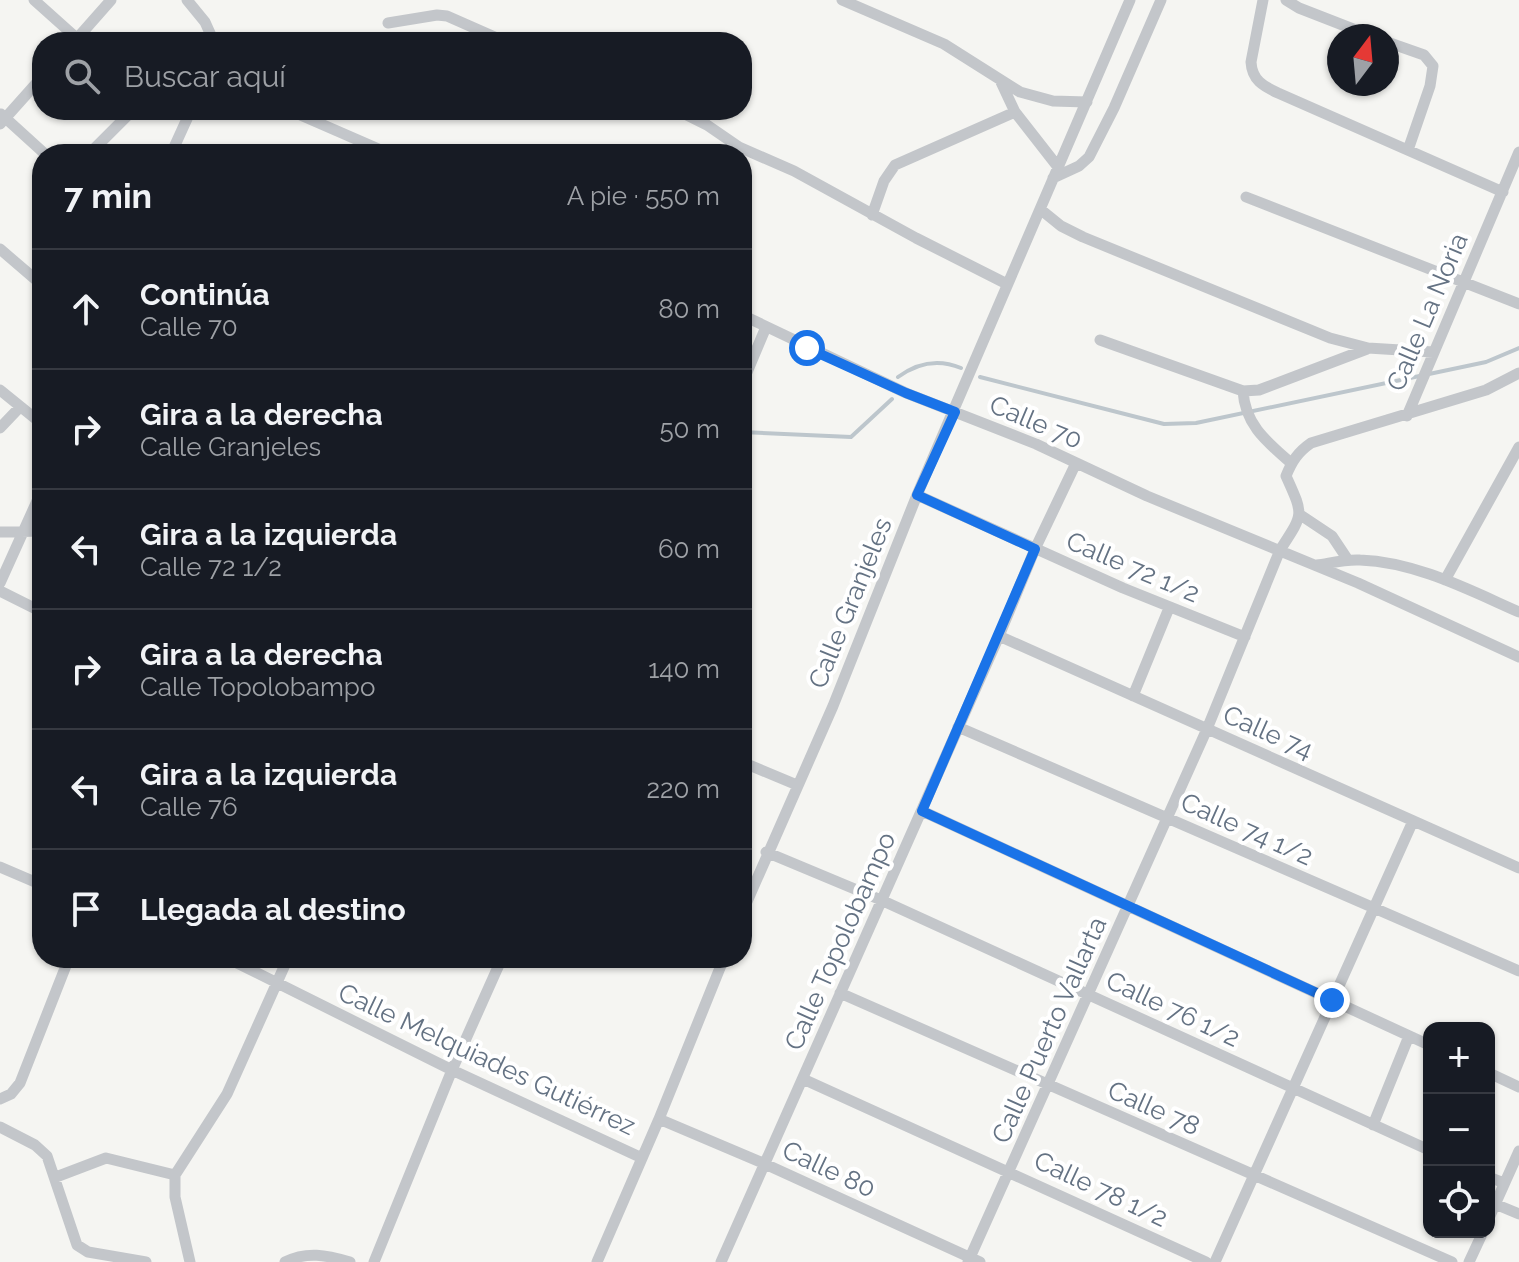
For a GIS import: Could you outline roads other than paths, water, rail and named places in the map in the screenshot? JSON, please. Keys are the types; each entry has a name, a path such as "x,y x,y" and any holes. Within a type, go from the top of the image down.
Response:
{"street":[{"path":"34,0 68,32"},
{"path":"84,32 111,0"},
{"path":"187,0 210,32"},
{"path":"842,0 944,44 1020,92 1039,99 1087,102"},
{"name":"Calle Granjeles","path":"752,888 833,706 917,495 1130,0"},
{"path":"1000,80 1015,112 1056,172 1079,166 1089,157 1098,141 1161,0"},
{"path":"1263,0 1251,62 1257,81 1503,192"},
{"path":"1286,0 1340,24"},
{"path":"388,23 437,15 447,16 483,32"},
{"path":"1399,46 1424,55 1433,66 1430,86 1408,150"},
{"path":"32,88 2,119 33,144"},
{"path":"872,215 884,181 895,165 1015,112"},
{"path":"99,144 123,120"},
{"path":"176,144 186,120"},
{"path":"312,120 367,144"},
{"path":"697,120 735,144"},
{"name":"Calle La Noria","path":"1291,463 1311,443 1407,416 1519,152"},
{"path":"752,153 794,171 1007,284"},
{"path":"1246,197 1519,304"},
{"path":"1040,209 1061,226 1107,248 1330,338 1368,348 1431,357"},
{"path":"0,249 32,276"},
{"name":"Calle 70","path":"752,320 906,393 1036,444 1147,496 1280,550 1519,656"},
{"path":"752,360 766,327"},
{"path":"1100,340 1243,391 1259,390 1368,348"},
{"path":"1407,416 1486,390 1519,373"},
{"path":"0,390 32,416"},
{"path":"1243,391 1244,404 1256,431 1291,463 1286,476 1300,508 1297,524 1280,550"},
{"path":"0,428 20,407"},
{"path":"1445,580 1519,447"},
{"name":"Calle Topolobampo","path":"724,1261 1035,549 1076,463"},
{"name":"Calle 72 1/2","path":"917,495 1169,608 1245,637"},
{"path":"0,583 32,510"},
{"path":"1299,514 1332,536 1348,560"},
{"path":"0,532 32,532"},
{"name":"Calle Puerto Vallarta","path":"973,1261 1009,1171 1207,729 1280,550"},
{"path":"1316,566 1348,560 1399,566 1445,580 1519,612"},
{"path":"0,591 32,607"},
{"path":"1133,696 1169,608"},
{"name":"Calle 74","path":"999,636 1519,868"},
{"name":"Calle 74 1/2","path":"958,727 1519,971"},
{"path":"752,766 797,785"},
{"path":"922,811 1423,1042"},
{"path":"1215,1262 1413,821"},
{"name":"Calle 76 1/2","path":"766,852 881,900 1423,1147"},
{"path":"0,867 32,881"},
{"path":"0,1099 11,1094 20,1083 65,968"},
{"name":"Calle Melquiades Gutiérrez","path":"247,968 452,1070 642,1158"},
{"path":"190,1262 175,1197 175,1175 239,1070 284,968"},
{"path":"374,1262 452,1070 498,968"},
{"path":"597,1262 720,968"},
{"name":"Calle 78","path":"840,993 1452,1262"},
{"path":"1373,1125 1409,1036"},
{"path":"1495,1076 1519,1087"},
{"name":"Calle 78 1/2","path":"803,1079 1206,1262"},
{"name":"Calle 80","path":"659,1119 765,1164 973,1261"},
{"path":"0,1127 35,1145 47,1156 56,1177 72,1238 77,1245 88,1252 146,1262"},
{"path":"1519,1151 1495,1204 1519,1214"},
{"path":"56,1177 106,1158 175,1175"},
{"path":"1495,1179 1504,1183"},
{"path":"1469,1262 1480,1238"},
{"path":"285,1262 312,1254 350,1262"}],"waterway":[{"path":"980,377 1164,424 1196,423 1486,362 1519,348"},
{"path":"898,377 912,368 928,364 944,363 961,368"},
{"path":"752,432 851,437 892,399"}]}
